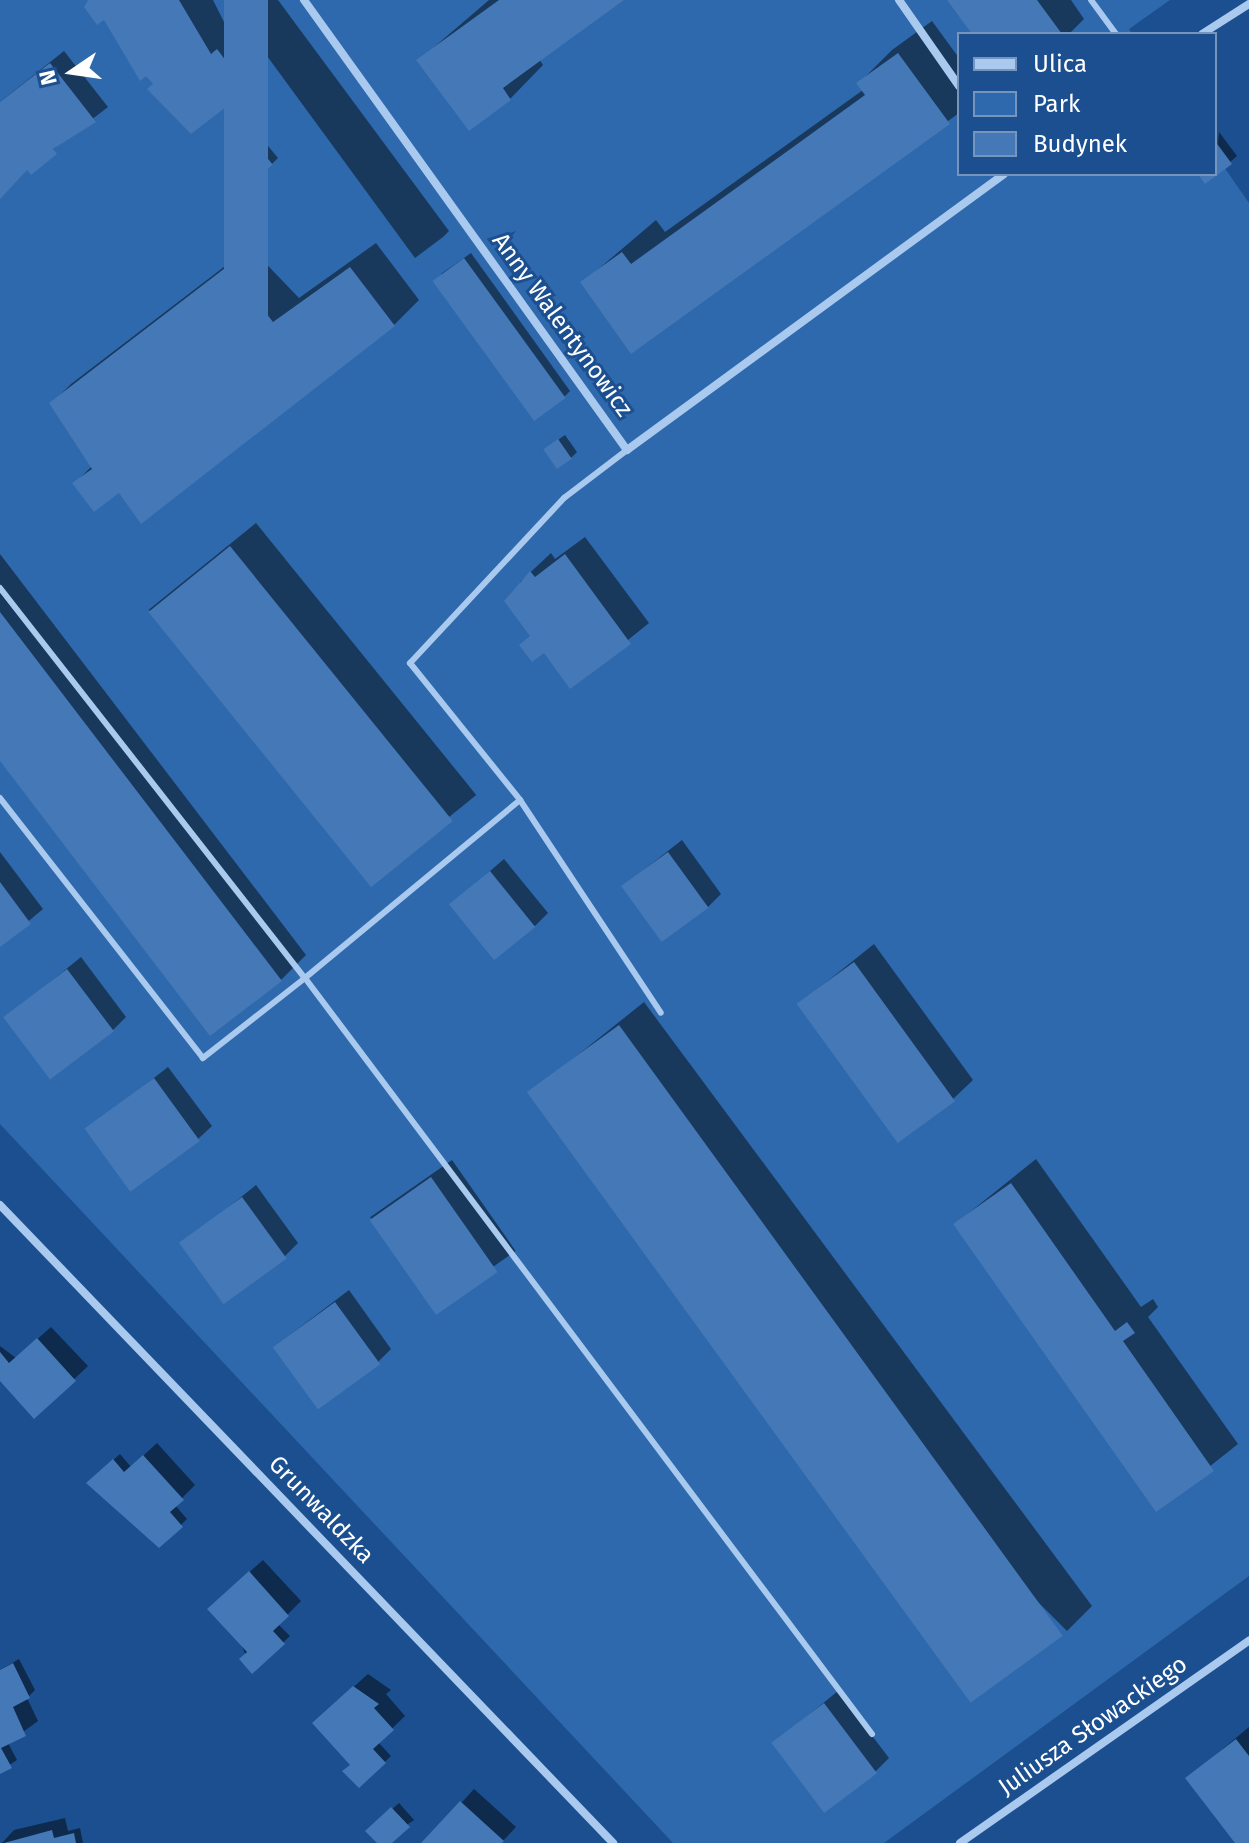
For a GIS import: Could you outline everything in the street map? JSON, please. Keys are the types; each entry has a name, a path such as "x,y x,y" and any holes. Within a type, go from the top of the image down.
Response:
{"street":[{"name":"Anny Walentynowicz","path":"304,0 627,450 1001,176"},
{"path":"899,0 957,83"},
{"path":"1205,32 1249,4"},
{"name":"Grunwaldzka","path":"0,1205 613,1843"},
{"name":"Juliusza Słowackiego","path":"960,1843 1249,1641"}],"lane":[{"path":"1091,0 1115,32"},
{"path":"627,450 564,498 410,663 520,800 661,1013"},
{"path":"0,588 305,978 872,1734"},
{"path":"0,798 203,1058 520,800"}],"green space":[{"path":"0,0 1170,0 1129,29 1131,32 957,32 957,176 1217,176 1217,157 1249,203 1249,1576 884,1843 673,1843 0,1124"}],"building":[{"path":"88,0 179,0 211,54 217,49 248,90 191,134 147,89 153,84 146,76 140,81 104,20 97,25 84,7"},
{"path":"224,0 268,0 268,322 224,322"},
{"path":"499,0 624,0 503,88 511,100 469,131 416,60"},
{"path":"947,0 1037,0 1061,32 971,32"},
{"path":"898,53 950,124 631,354 580,282 622,252 631,264 865,95 856,83"},
{"path":"50,63 96,122 53,149 57,154 31,175 27,170 0,199 0,102"},
{"path":"252,139 273,165 247,185 226,160"},
{"path":"1217,144 1232,164 1217,175"},
{"path":"1199,176 1216,176 1205,184"},
{"path":"464,258 566,398 534,421 432,281"},
{"path":"229,265 273,322 350,267 395,326 141,524 119,493 94,512 72,483 92,469 49,403"},
{"path":"558,439 572,459 557,469 543,449"},
{"path":"230,546 453,821 371,887 148,612"},
{"path":"565,554 631,644 570,689 544,653 532,662 519,645 530,636 504,601 530,571 535,577"},
{"path":"0,612 282,981 210,1036 0,761"},
{"path":"668,852 709,908 662,942 621,886"},
{"path":"490,871 535,927 494,960 449,904"},
{"path":"0,882 31,924 0,947"},
{"path":"854,962 955,1101 898,1143 797,1004"},
{"path":"67,969 114,1031 50,1079 3,1017"},
{"path":"619,1025 1063,1636 971,1703 527,1092"},
{"path":"154,1078 200,1141 130,1192 84,1129"},
{"path":"431,1177 498,1272 436,1315 370,1220"},
{"path":"1011,1183 1115,1331 1127,1322 1135,1333 1123,1341 1214,1471 1156,1512 953,1224"},
{"path":"242,1197 287,1258 224,1304 179,1243"},
{"path":"335,1302 380,1364 318,1410 273,1347"},
{"path":"37,1338 76,1381 34,1419 0,1381 0,1352 9,1363"},
{"path":"143,1455 184,1500 170,1512 183,1527 159,1548 86,1483 113,1459 124,1472"},
{"path":"249,1571 289,1616 273,1631 285,1644 252,1674 239,1659 247,1652 207,1609"},
{"path":"13,1663 30,1698 13,1707 26,1736 1,1748 12,1768 0,1774 0,1670"},
{"path":"353,1686 379,1704 374,1708 394,1730 373,1749 386,1763 359,1788 342,1771 350,1765 312,1723"},
{"path":"824,1703 877,1773 824,1813 771,1743"},
{"path":"1236,1739 1249,1756 1249,1843 1235,1843 1185,1778"},
{"path":"460,1801 504,1841 421,1843"},
{"path":"391,1807 410,1827 392,1843 377,1843 365,1831"},
{"path":"52,1830 54,1838 74,1833 76,1843 4,1843"}]}
